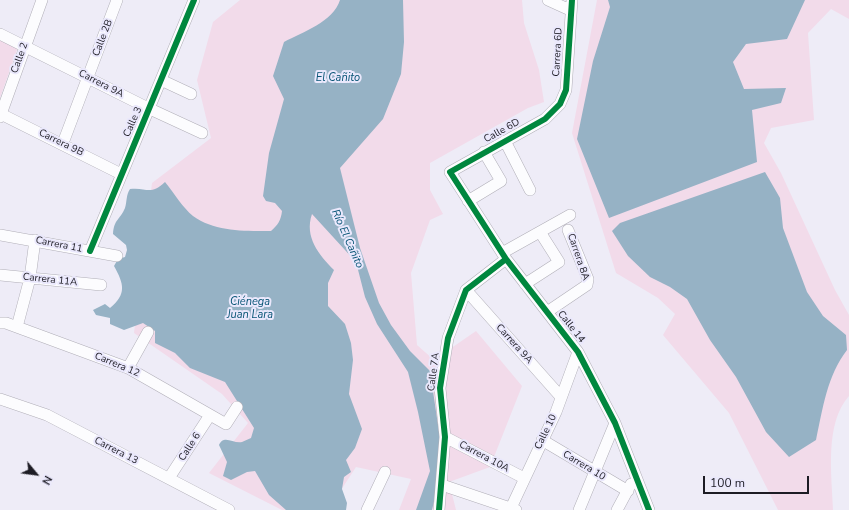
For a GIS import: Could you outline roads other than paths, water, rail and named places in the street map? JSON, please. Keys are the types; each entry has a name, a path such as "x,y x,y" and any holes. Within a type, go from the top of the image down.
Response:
{"street":[{"name":"Calle 2","path":"0,115 42,0"},
{"name":"Calle 2B","path":"63,143 118,0"},
{"path":"548,0 571,5"},
{"name":"Calle 3","path":"90,251 121,174 150,109 192,1"},
{"name":"Carrera 6D","path":"560,104 566,90 571,5"},
{"name":"Carrera 9A","path":"0,34 25,45 150,109 202,133"},
{"path":"161,80 191,94"},
{"name":"Calle 6D","path":"450,172 545,119 560,104"},
{"name":"Carrera 9B","path":"0,115 63,143 121,174"},
{"path":"505,141 530,190"},
{"path":"468,201 501,181 484,152"},
{"name":"Calle 14","path":"450,172 504,256 578,352 615,422 649,510"},
{"path":"466,290 504,256 540,232 570,216"},
{"name":"Carrera 8A","path":"547,312 587,285 588,279 568,230"},
{"path":"526,284 559,262 540,232"},
{"name":"Carrera 11","path":"0,235 35,240 117,256"},
{"path":"17,327 30,278 35,240"},
{"name":"Carrera 11A","path":"0,275 101,285"},
{"name":"Carrera 9A","path":"466,290 561,397"},
{"name":"Calle 7A","path":"439,510 445,436 440,388 448,338 466,290"},
{"name":"Carrera 12","path":"0,322 128,368 226,424 238,407"},
{"path":"128,368 148,332"},
{"name":"Calle 10","path":"512,509 524,478 556,412 578,352"},
{"name":"Carrera 13","path":"0,399 47,415 229,510"},
{"name":"Calle 6","path":"169,478 210,415"},
{"path":"580,510 615,422"},
{"name":"Carrera 10A","path":"445,436 524,478"},
{"name":"Carrera 10","path":"542,440 594,473 628,491"},
{"path":"367,510 385,472"},
{"path":"617,510 636,476"},
{"path":"442,485 512,509"}],"water":[{"name":"Ciénega Juan Lara","path":"340,0 403,0 404,42 401,74 383,119 340,168 360,248 379,303 391,325 410,351 430,371 441,445 437,489 432,510 416,510 430,471 408,372 377,324 365,297 356,262 312,214 310,222 311,238 318,252 334,270 328,283 328,306 345,324 351,343 353,360 349,394 362,429 355,448 346,460 351,472 344,477 342,489 347,503 346,510 286,510 269,495 255,471 247,472 231,480 223,476 227,462 219,445 223,440 243,442 251,438 254,428 225,382 190,368 175,353 155,343 155,331 143,323 124,330 110,324 110,318 96,315 93,310 105,304 110,308 119,298 121,293 122,284 114,266 118,259 125,257 127,250 126,245 113,234 116,222 125,208 130,189 152,190 156,189 165,182 189,213 202,221 220,228 230,230 271,231 277,224 280,220 282,211 275,203 266,201 263,196 269,153 284,99 273,76 284,42 316,26 324,20 336,8"},
{"path":"608,0 805,0 787,39 746,44 733,62 744,89 786,88 781,103 752,110 757,162 609,218 577,139 593,61 610,7"},
{"path":"765,172 780,198 783,228 807,292 823,316 846,335 847,350 840,360 830,381 816,440 789,457 766,432 736,377 710,340 687,299 670,287 650,277 628,256 612,231 620,223"}],"water label":[{"name":"El Cañito","path":"338,78"},
{"name":"Río El Cañito","path":"347,239"}]}
